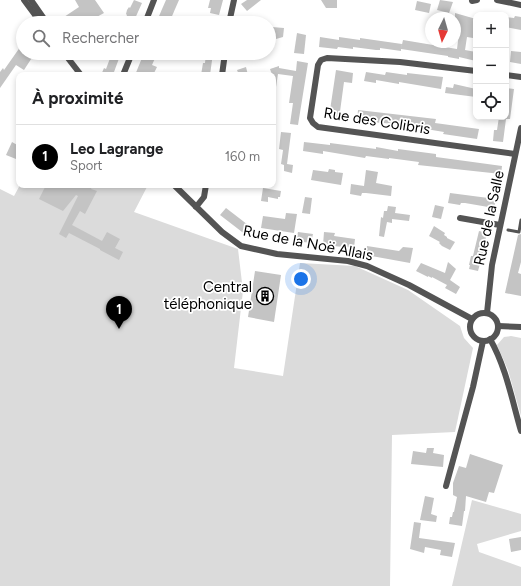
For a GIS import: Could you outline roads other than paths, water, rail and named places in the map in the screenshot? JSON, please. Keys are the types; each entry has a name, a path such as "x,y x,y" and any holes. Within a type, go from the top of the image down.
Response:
{"street":[{"path":"24,0 36,16"},
{"path":"31,0 42,16"},
{"path":"148,16 154,0"},
{"path":"231,16 234,0"},
{"path":"496,0 521,5"},
{"name":"Rue des Colibris","path":"473,71 400,62 327,58 321,60 318,65 310,118 312,123 318,127 516,154"},
{"path":"70,60 80,72"},
{"path":"72,60 80,72"},
{"path":"124,72 129,60"},
{"path":"222,72 224,60"},
{"path":"509,75 521,77"},
{"name":"Rue de la Salle","path":"487,313 492,265 521,133"},
{"name":"Rue de la Noë Allais","path":"177,188 222,232 241,246 277,254 341,260 367,266 409,285 472,319"},
{"path":"196,207 204,197 206,188"},
{"path":"460,218 500,225"},
{"path":"446,486 486,340 496,334 498,326 494,318 487,313 478,314 472,319 470,324 472,333 474,337 486,340 496,350 506,375 521,431"},
{"path":"498,326 521,327"}],"lane":[{"path":"508,230 518,232 521,220"}],"place":[{"name":"Central téléphonique","path":"265,296"},
{"name":"Leo Lagrange","path":"119,329"}]}
